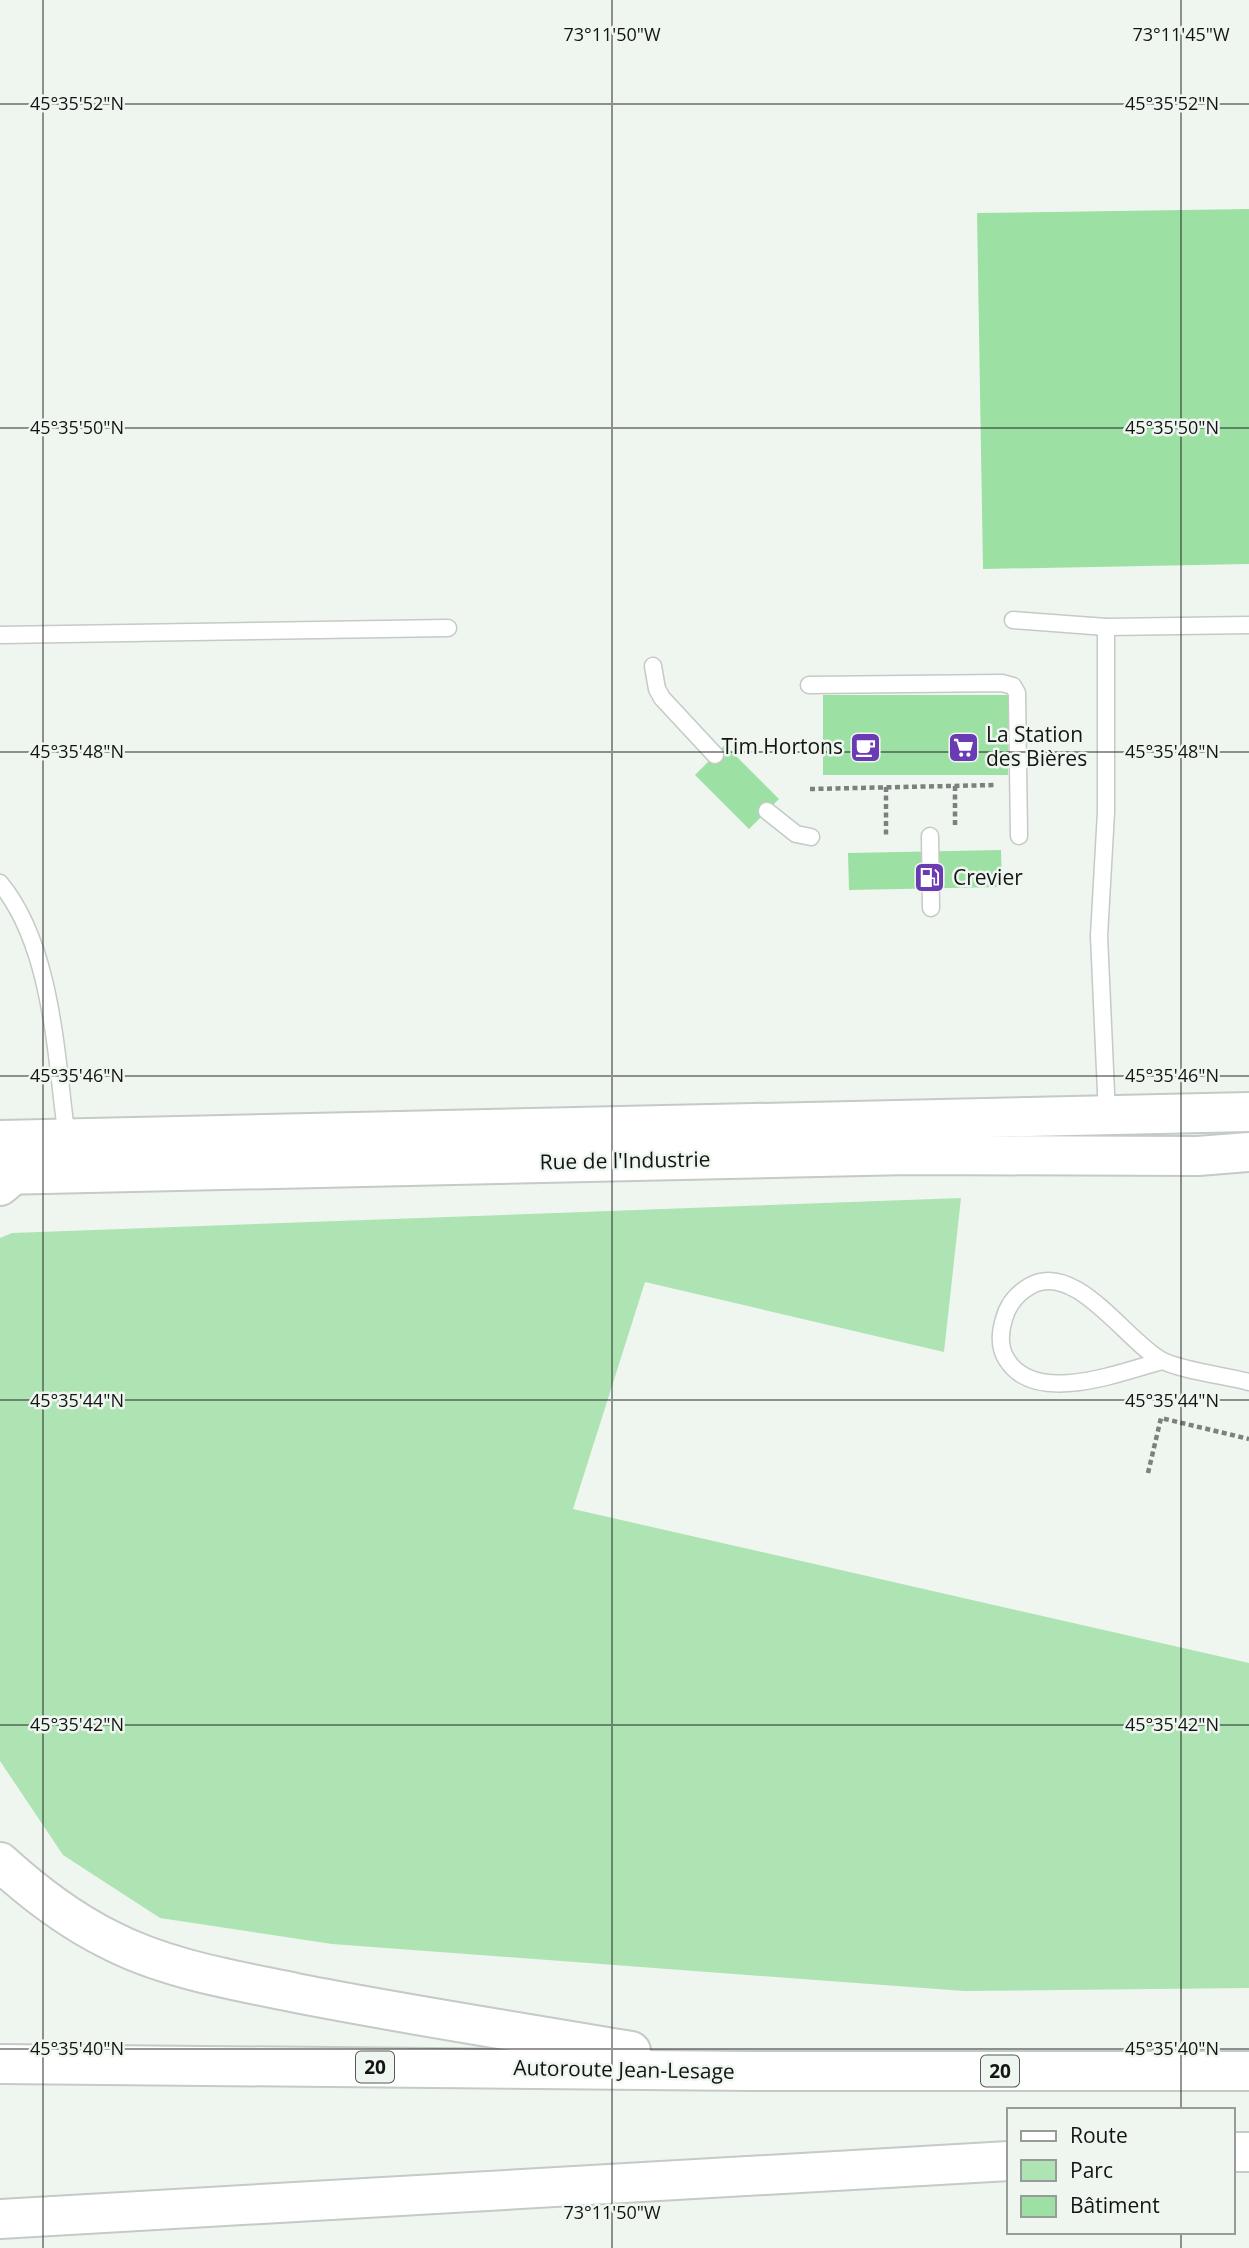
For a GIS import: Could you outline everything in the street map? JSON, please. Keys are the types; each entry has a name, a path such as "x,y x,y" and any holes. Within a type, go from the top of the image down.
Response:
{"main road":[{"name":"Rue de l'Industrie","path":"0,1140 1249,1112"},
{"name":"Rue de l'Industrie","path":"4,1179 909,1155 1198,1156 1249,1152"},
{"path":"0,1862 24,1884 109,1940 176,1965 350,2003 751,2071"},
{"name":"Autoroute Jean-Lesage","path":"0,2064 751,2071 1249,2071"},
{"path":"0,2219 1007,2161"},
{"path":"0,2233 92,2214"}],"lane":[{"path":"1013,620 1105,627 1249,625"},
{"path":"1105,627 1106,812 1098,936 1107,1117"},
{"path":"0,635 448,628"},
{"path":"653,666 657,688 662,698 715,755"},
{"path":"809,685 1002,683 1013,686 1017,693 1019,835"},
{"path":"767,811 796,834 811,837"},
{"path":"930,836 932,908"},
{"path":"0,883 9,894 31,939 47,994 67,1139"},
{"path":"1162,1360 1087,1381 1038,1381 1013,1367 1005,1358 1002,1327 1011,1302 1020,1292 1033,1284 1056,1281 1083,1293 1162,1360 1249,1382"}],"path":[{"path":"810,789 1009,785"},
{"path":"955,786 955,835"},
{"path":"886,787 886,837"},
{"path":"1148,1473 1161,1418 1249,1439"}],"green space":[{"path":"961,1198 944,1352 645,1282 573,1509 1249,1663 1249,1988 964,1991 332,1944 160,1918 63,1855 0,1761 0,1238 12,1233"}],"building":[{"path":"1249,209 1249,564 983,569 977,213"},
{"path":"823,695 1008,695 1008,775 823,775"},
{"path":"725,745 779,799 749,829 695,775"},
{"path":"1001,850 1002,887 849,890 848,853"}],"place":[{"name":"Tim Hortons","path":"866,747"},
{"name":"La Station des Bières","path":"963,747"},
{"name":"Crevier","path":"930,878"}]}
